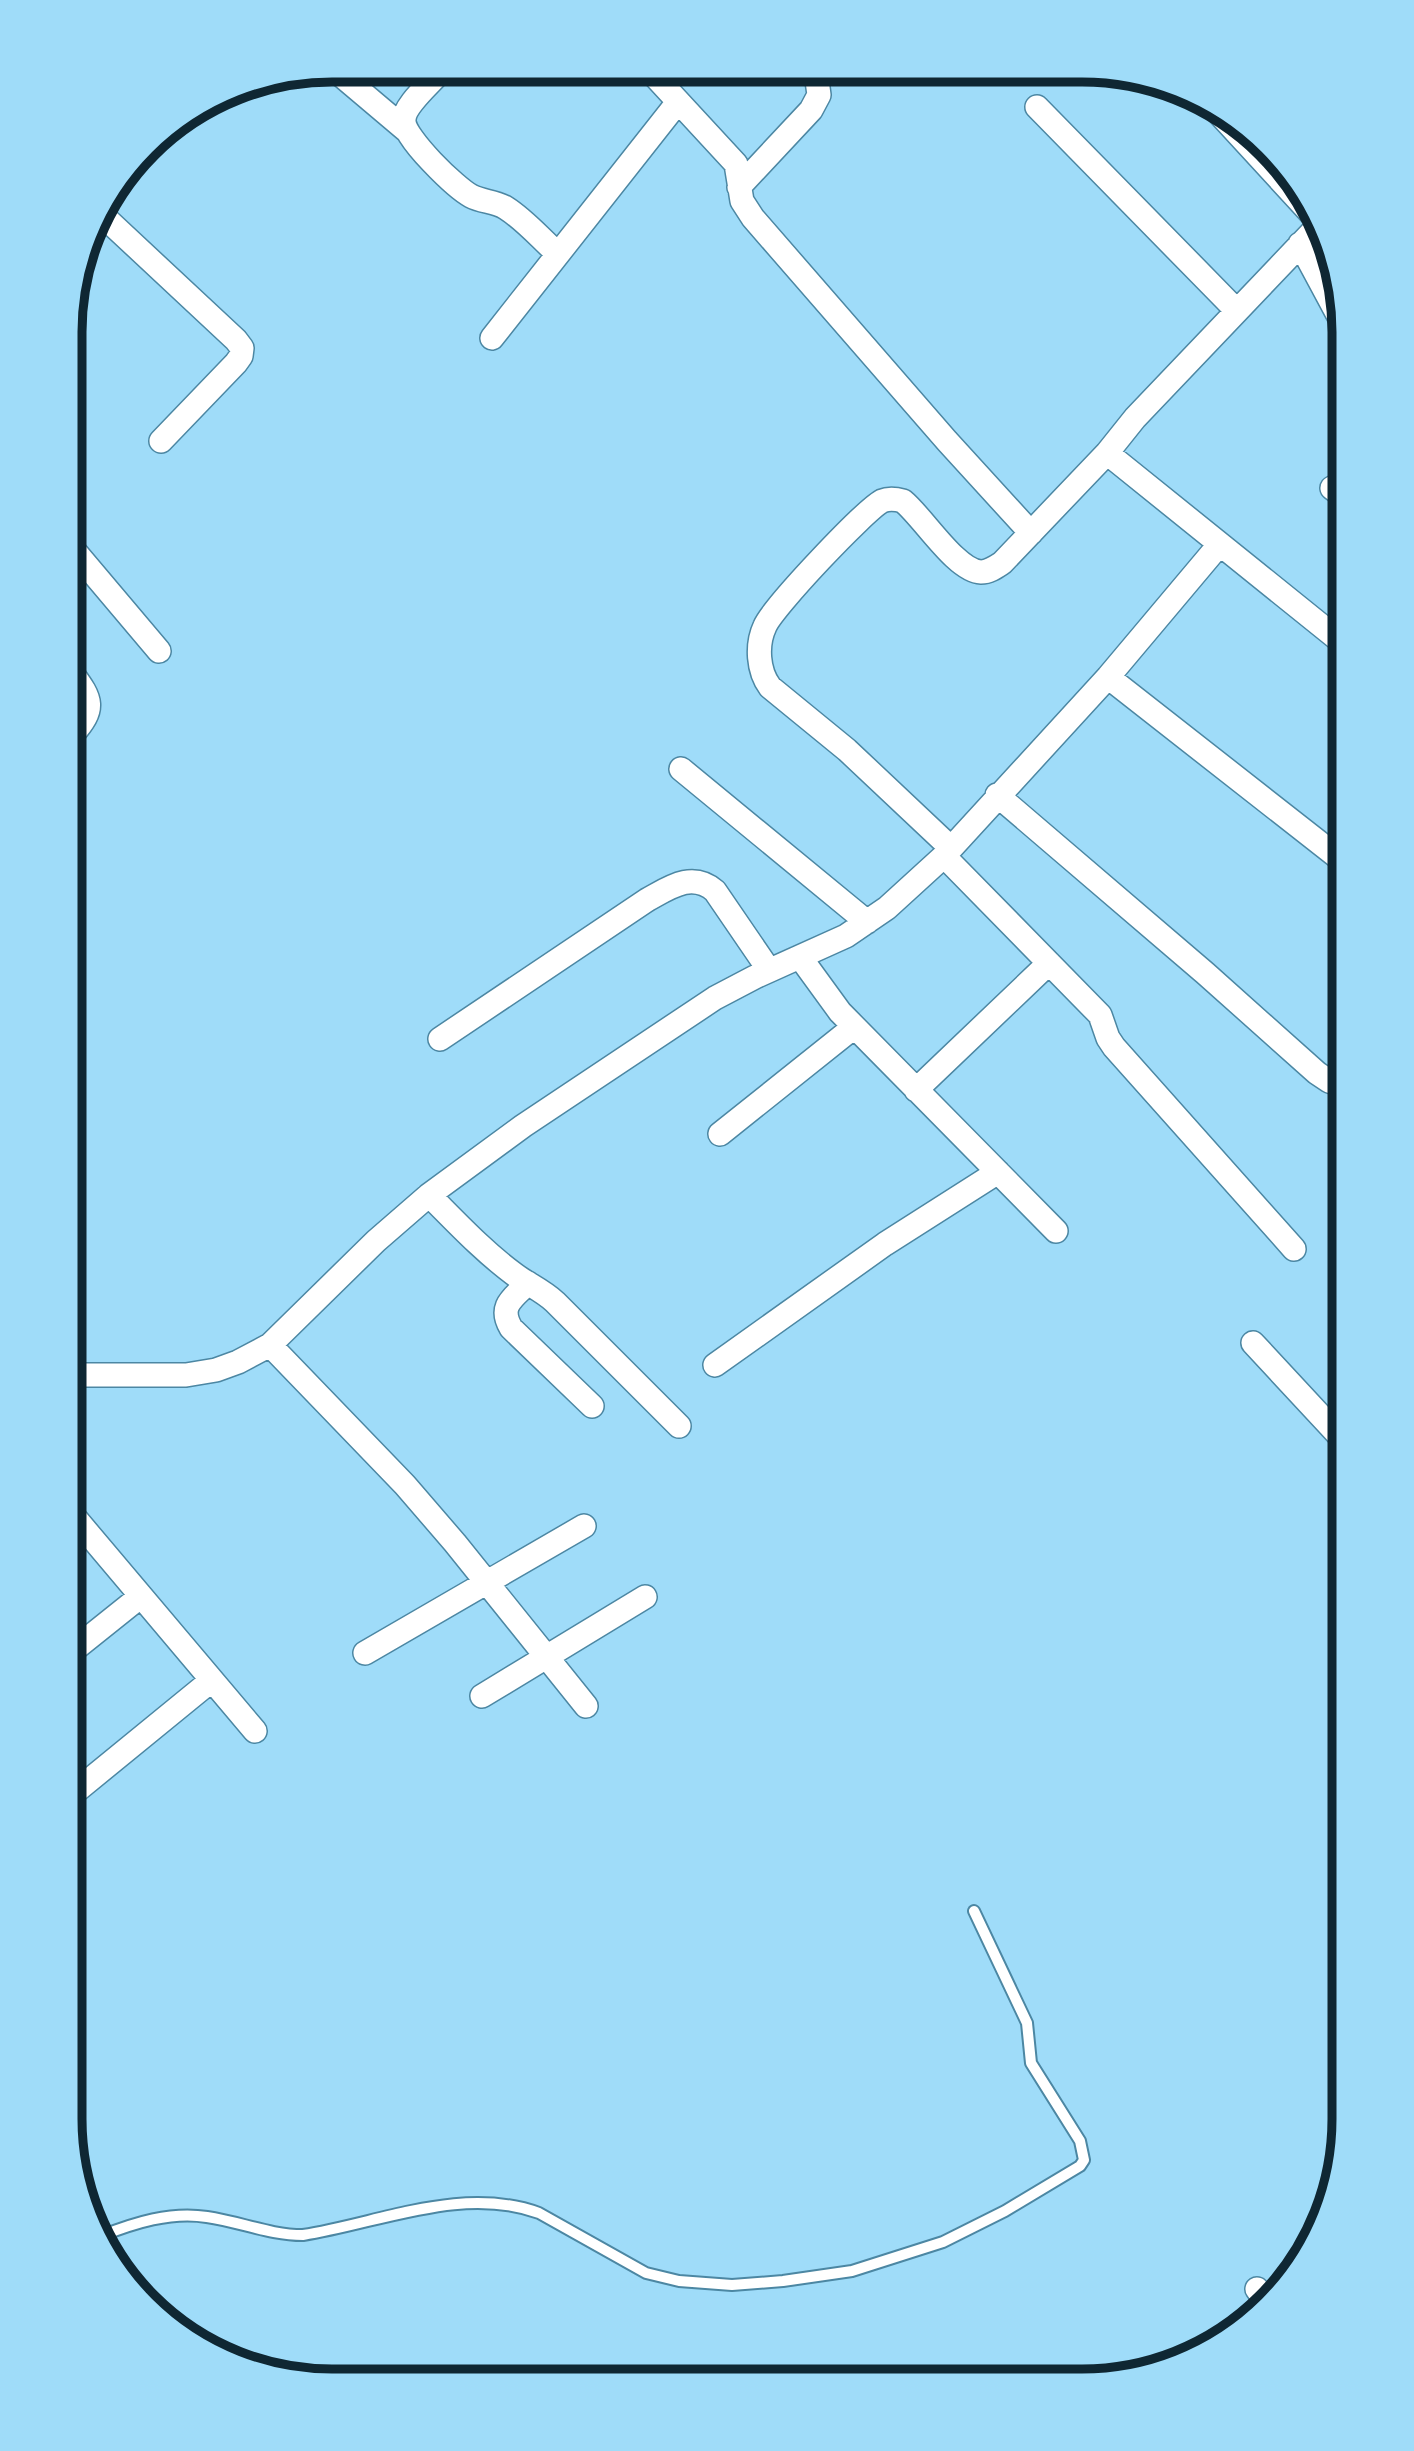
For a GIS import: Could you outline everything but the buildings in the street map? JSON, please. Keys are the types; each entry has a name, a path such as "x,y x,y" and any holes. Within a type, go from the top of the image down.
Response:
{"street":[{"path":"739,187 811,110 819,95 817,82"},
{"path":"350,83 406,130 457,186 470,196 507,209 558,254"},
{"path":"406,130 405,111 430,83"},
{"path":"660,83 736,164 742,201 753,218 947,441 1031,533"},
{"path":"492,338 678,102"},
{"path":"1037,107 1237,311"},
{"path":"1248,144 1279,179"},
{"path":"109,221 242,348 236,363 161,441"},
{"path":"1294,1249 1114,1047 1100,1015 948,852 847,750 770,687 762,676 760,666 762,634 772,613 854,525 884,500 895,498 903,501 959,560 972,569 983,572 1002,563 1311,233"},
{"path":"1300,244 1330,300"},
{"path":"1107,453 1332,635"},
{"path":"82,1375 186,1375 216,1370 270,1345 376,1241 429,1195 626,1056 715,998 769,970 846,936 887,908 948,852 997,795 1108,677 1219,544"},
{"path":"82,560 159,651"},
{"path":"1108,677 1332,853"},
{"path":"82,689 90,701 89,711 82,721"},
{"path":"681,769 867,922"},
{"path":"997,795 1317,1073 1332,1082"},
{"path":"440,1039 647,900 684,883 698,881 715,891 769,970"},
{"path":"800,957 854,1027 1056,1231"},
{"path":"916,1090 1049,963"},
{"path":"719,1134 854,1027"},
{"path":"715,1365 886,1244 998,1172"},
{"path":"429,1195 488,1253 555,1302 679,1426"},
{"path":"528,1283 506,1308 505,1318 511,1328 592,1406"},
{"path":"1253,1343 1332,1428"},
{"path":"270,1345 405,1485 586,1706"},
{"path":"365,1653 584,1526"},
{"path":"82,1528 254,1731"},
{"path":"82,1643 141,1596"},
{"path":"482,1696 645,1597"},
{"path":"82,1787 212,1680"}],"lane":[{"path":"110,2233 137,2223 178,2216 205,2216 281,2235 303,2235 462,2203 498,2203 539,2214 646,2273 679,2281 732,2285 852,2271 943,2242 1005,2211 1080,2166 1084,2160 1080,2141 1031,2063 1027,2023 974,1911"}]}
